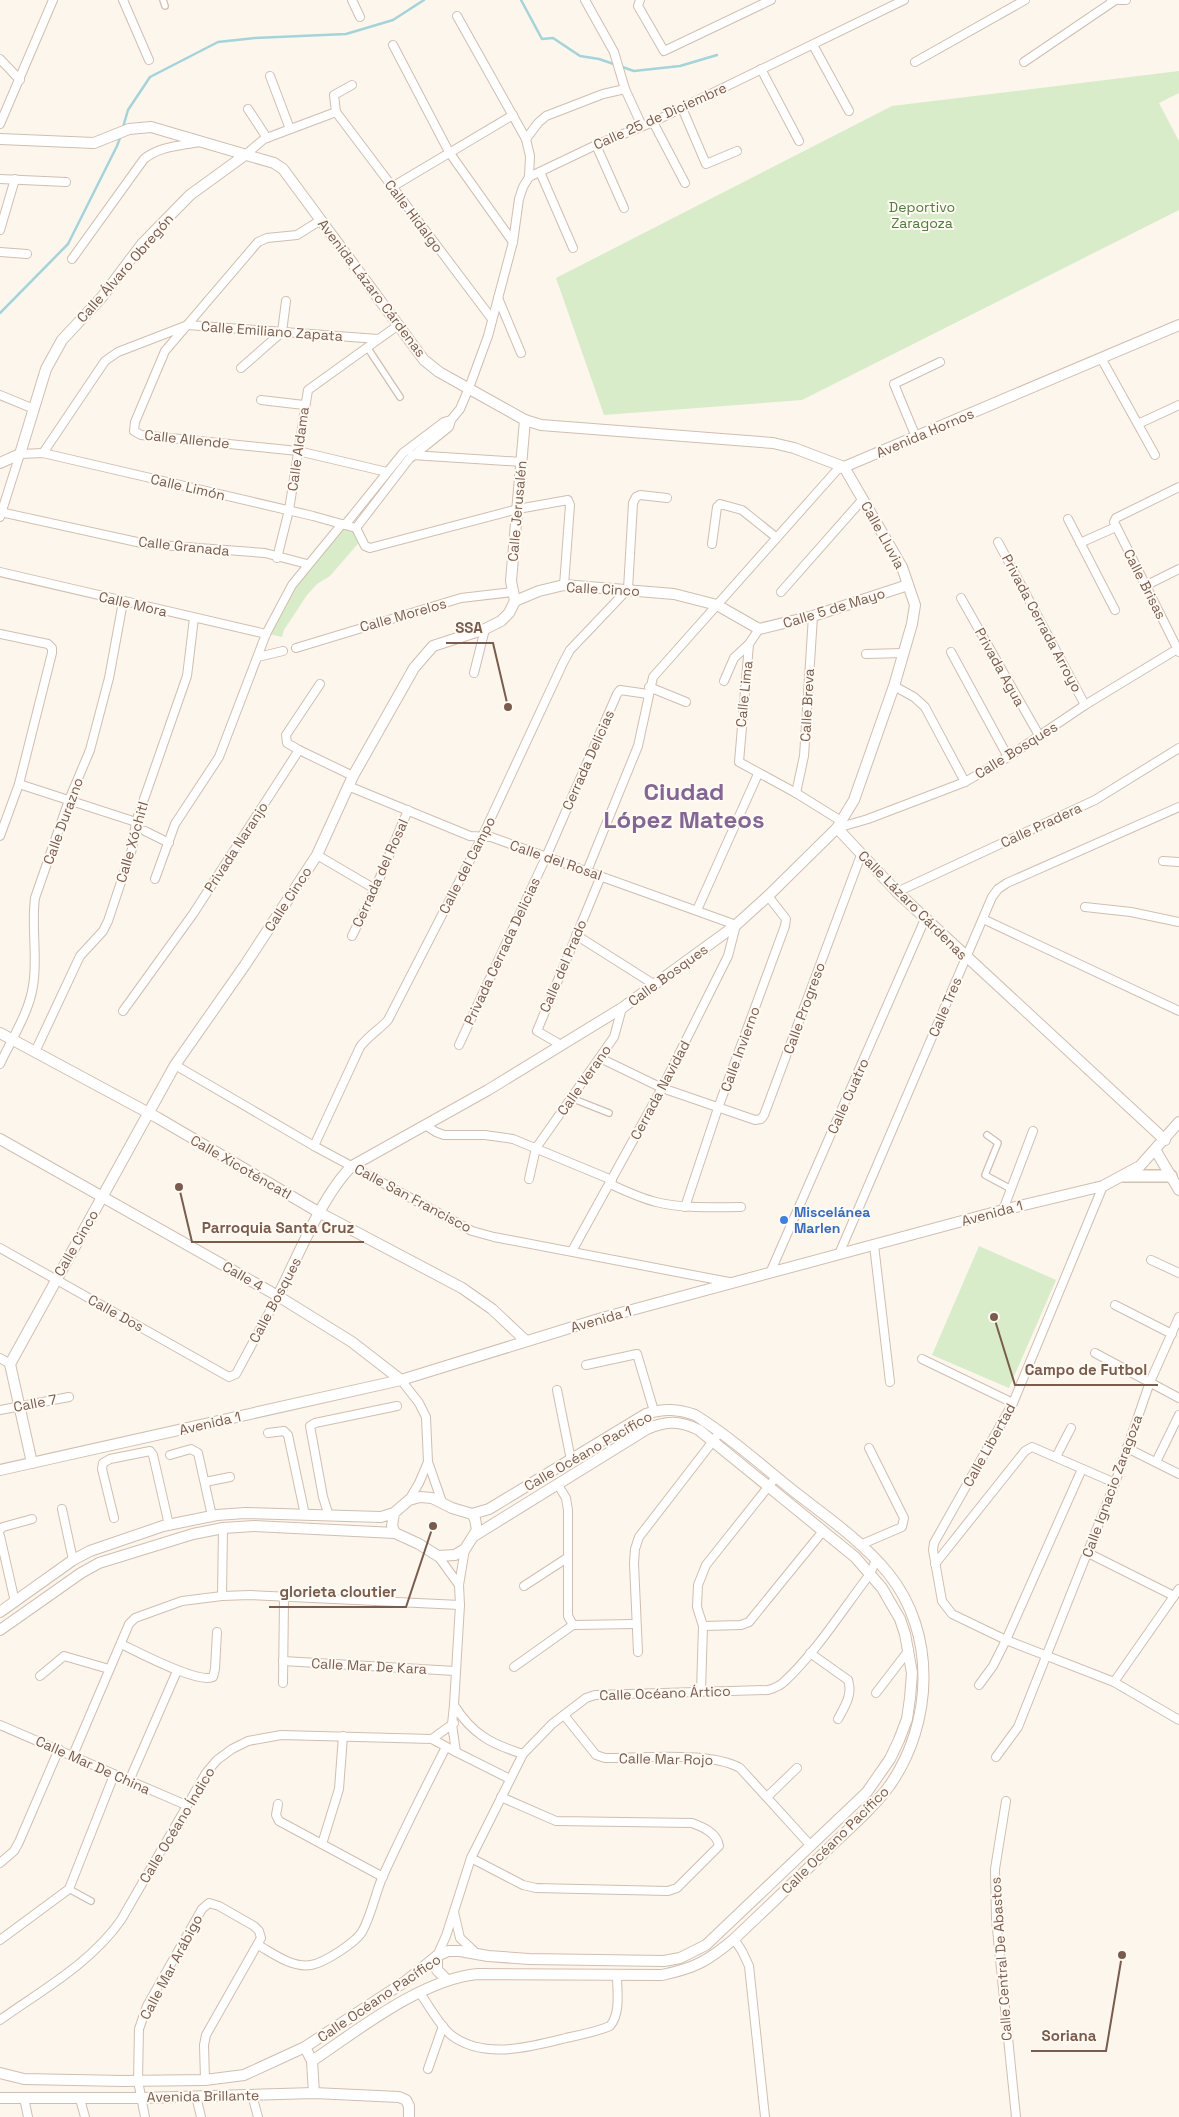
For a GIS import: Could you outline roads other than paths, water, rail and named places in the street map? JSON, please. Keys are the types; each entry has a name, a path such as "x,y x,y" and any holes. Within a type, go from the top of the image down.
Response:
{"main road":[{"path":"1124,1176 1171,1176"}],"street":[{"path":"0,124 53,0"},
{"path":"124,0 149,60"},
{"path":"352,0 360,17"},
{"path":"585,0 614,52 625,90 642,126"},
{"path":"640,0 638,6 664,51 771,0"},
{"name":"Calle 25 de Diciembre","path":"529,177 596,145 653,122 904,0"},
{"path":"915,62 1025,0"},
{"path":"1024,62 1113,0 1126,0"},
{"path":"457,16 526,139 530,156 529,177 519,199 513,242 488,336 460,409 451,420 449,427 413,456 356,528 365,546 370,548 518,509 568,500 570,505 564,585"},
{"path":"394,45 449,152 513,242"},
{"path":"813,45 849,111"},
{"path":"0,59 20,80"},
{"path":"761,69 799,142"},
{"path":"270,76 290,129"},
{"path":"336,112 334,95 352,85"},
{"path":"526,139 546,116 603,94 625,90"},
{"path":"682,108 706,164 737,151"},
{"path":"248,109 267,138"},
{"name":"Calle Álvaro Obregón","path":"20,454 46,369 62,340 102,297 142,244 190,195 267,138 336,112"},
{"name":"Calle Hidalgo","path":"336,112 492,319"},
{"path":"392,188 512,115"},
{"path":"653,122 684,183"},
{"name":"Avenida Lázaro Cárdenas","path":"0,139 94,143 129,129 150,127 274,163 283,169 397,326 430,366 525,420 541,425 773,443 794,448 844,467"},
{"path":"72,259 144,159 152,152 161,149 199,142"},
{"path":"596,145 624,208"},
{"path":"540,172 573,248"},
{"path":"0,179 66,182"},
{"path":"0,230 15,179"},
{"name":"Calle Allende","path":"321,220 297,235 266,238 258,242 160,359 135,422 134,431 141,435 298,451 387,472"},
{"path":"0,252 27,254"},
{"path":"498,298 521,353"},
{"path":"241,368 282,332 286,301"},
{"name":"Calle Emiliano Zapata","path":"43,453 106,360 118,352 188,325 378,339"},
{"name":"Avenida Hornos","path":"717,605 837,470 1179,325"},
{"name":"Calle Aldama","path":"277,558 289,510 304,405 308,390 397,326"},
{"path":"366,347 400,397"},
{"path":"1101,358 1155,455"},
{"path":"916,437 894,384 940,362"},
{"path":"0,395 34,409"},
{"path":"261,400 304,405"},
{"path":"1138,424 1179,405"},
{"path":"155,879 179,817 219,757 266,634 292,585 307,564 344,524 406,449 444,422 451,420"},
{"name":"Calle Jerusalén","path":"514,596 511,581 525,420"},
{"path":"406,449 413,456 522,462"},
{"name":"Calle Limón","path":"20,454 43,453 289,510 356,528"},
{"path":"0,463 20,454"},
{"path":"1,513 20,454"},
{"name":"Calle Lluvia","path":"844,467 902,567 908,585 914,605 912,624 904,653"},
{"path":"1080,543 1179,487"},
{"path":"628,589 636,497 667,498"},
{"path":"781,592 862,499"},
{"path":"712,544 717,507 720,504 742,510 777,538"},
{"name":"Calle Granada","path":"1,513 146,544 265,554 307,564"},
{"path":"1068,519 1115,610"},
{"name":"Calle Brisas","path":"1115,523 1178,650"},
{"name":"Privada Cerrada Arroyo","path":"998,542 1086,704"},
{"path":"1147,585 1179,570"},
{"name":"Calle Mora","path":"0,572 266,634"},
{"name":"Calle Cinco","path":"10,1364 55,1278 149,1113 174,1065 245,965 316,855 353,776 396,698 424,654 433,646 485,629 501,621 509,613 514,596 564,585 674,594 717,605 759,629"},
{"name":"Calle 5 de Mayo","path":"759,629 812,616 908,585"},
{"name":"Calle del Campo","path":"314,1146 360,1047 366,1038 381,1028 388,1020 482,836 566,657 628,589"},
{"name":"Calle Morelos","path":"296,648 461,598 514,596"},
{"name":"Privada Agua","path":"961,598 1040,737"},
{"name":"Calle Durazno","path":"0,1064 30,1000 33,985 33,911 35,898 69,800 90,750 108,678 123,602"},
{"path":"588,871 638,746 653,677 717,605"},
{"name":"Calle Breva","path":"796,792 804,756 812,616"},
{"name":"Calle Xóchitl","path":"35,1052 80,956 103,931 108,921 132,849 136,822 187,676 194,618"},
{"path":"474,673 485,629"},
{"name":"Calle Lima","path":"758,774 739,762 749,644 759,629"},
{"path":"0,634 48,644 52,648 19,784 0,836"},
{"path":"724,681 734,658 749,644"},
{"name":"Calle Bosques","path":"232,1377 236,1374 278,1296 320,1213 343,1174 352,1166 561,1046 655,985 736,924 768,896 839,825 868,819 965,782 1040,737 1086,704 1178,650"},
{"path":"258,657 282,651"},
{"path":"951,652 1008,757"},
{"path":"697,910 758,774 796,792 839,825 854,800 904,653 866,654"},
{"path":"320,684 286,735 287,743 353,776"},
{"path":"894,686 925,707 965,782"},
{"name":"Cerrada Delicias","path":"546,857 620,690 649,691 686,702"},
{"name":"Calle Pradera","path":"897,892 1094,800 1179,748"},
{"name":"Privada Naranjo","path":"123,1010 193,914 299,750"},
{"path":"19,784 136,822"},
{"name":"Calle del Rosal","path":"348,786 470,836 491,836 736,924"},
{"name":"Calle Tres","path":"839,1254 992,897 998,889 1007,883 1179,806"},
{"name":"Cerrada del Rosal","path":"352,936 375,889 408,810"},
{"name":"Calle Lázaro Cárdenas","path":"839,825 861,855 897,892 1165,1140"},
{"path":"144,832 169,843"},
{"path":"316,855 375,889"},
{"name":"Calle Progreso","path":"600,1058 662,1088 755,1120 761,1119 861,855"},
{"name":"Privada Cerrada Delicias","path":"459,1045 546,857"},
{"path":"1163,861 1179,862"},
{"name":"Calle del Prado","path":"561,1046 537,1030 601,876"},
{"name":"Calle Invierno","path":"685,1207 718,1108 785,926 786,919 768,896"},
{"path":"1085,907 1131,912 1179,922"},
{"path":"983,918 1179,1011"},
{"name":"Calle Cuatro","path":"770,1272 925,919"},
{"name":"Cerrada Navidad","path":"572,1251 662,1088 728,956 736,924"},
{"path":"576,934 655,985"},
{"name":"Calle Verano","path":"536,1148 614,1037 622,1008"},
{"name":"Calle Xicoténcatl","path":"0,1033 149,1113 320,1213 462,1288 492,1309 526,1341"},
{"name":"Calle San Francisco","path":"174,1065 314,1146 472,1231 494,1237 732,1283"},
{"path":"571,1098 609,1114"},
{"name":"Avenida 1","path":"0,1470 401,1380 602,1318 1003,1210 1103,1186 1140,1166 1156,1151 1179,1122"},
{"path":"425,1125 444,1135 485,1135 513,1139 611,1182 639,1198 658,1203 685,1207 741,1208"},
{"path":"1003,1210 1034,1130"},
{"path":"988,1136 998,1143 985,1175 1011,1189"},
{"name":"Calle 4","path":"0,1139 278,1296 352,1342 401,1380 418,1402 426,1417 428,1462 442,1502"},
{"path":"528,1179 536,1148"},
{"path":"1156,1151 1179,1190"},
{"name":"Calle Libertad","path":"935,1564 934,1543 1013,1404 1103,1186"},
{"path":"874,1245 890,1382"},
{"name":"Calle Dos","path":"0,1248 232,1377"},
{"path":"1151,1260 1179,1273"},
{"path":"1115,1304 1172,1334"},
{"name":"Calle Ignacio Zaragoza","path":"1047,1657 1115,1483 1148,1381 1179,1317"},
{"path":"1095,1353 1179,1398"},
{"path":"586,1365 637,1354 654,1411"},
{"path":"0,1358 10,1364 32,1463"},
{"path":"922,1359 1013,1404"},
{"path":"558,1390 571,1460"},
{"name":"Calle 7","path":"0,1410 69,1397"},
{"path":"329,1516 323,1497 310,1426 315,1423 397,1406"},
{"name":"Calle Océano Pacífico","path":"312,2061 420,1992 447,1980 478,1974 662,1975 688,1970 714,1956 877,1801 893,1780 909,1752 917,1727 925,1679 919,1634 902,1592 876,1560 860,1546 720,1432 695,1414 671,1409 646,1414 489,1509 472,1514"},
{"path":"1156,1462 1179,1415"},
{"name":"Calle Océano Pacífico","path":"305,2048 406,1981 437,1956 454,1951 539,1959 664,1961 680,1958 706,1945 868,1792 890,1759 907,1719 912,1673 909,1650 900,1619 882,1588 854,1557 713,1441 699,1430 687,1424 675,1422 659,1423 474,1536"},
{"path":"1056,1457 1071,1428"},
{"path":"268,1433 279,1430 284,1431 288,1436 305,1515"},
{"path":"638,1652 634,1562 635,1549 639,1537 720,1432"},
{"path":"1115,1483 1032,1447 1025,1451 935,1564 942,1601 952,1614 1006,1640 1114,1682 1179,1720"},
{"path":"860,1546 902,1528 904,1518 869,1448"},
{"path":"1127,1448 1179,1474"},
{"path":"114,1518 102,1469 104,1463 110,1459 150,1450 153,1455 169,1525"},
{"path":"170,1455 195,1450 198,1453 212,1516"},
{"path":"581,1454 588,1466"},
{"name":"Calle 4","path":"409,1500 419,1484 428,1462"},
{"path":"979,1685 993,1666 1006,1640 1082,1469"},
{"path":"205,1482 230,1477"},
{"path":"701,1691 703,1626 697,1607 698,1585 701,1574 706,1565 776,1477"},
{"path":"558,1486 566,1498 568,1510 568,1616 573,1625"},
{"path":"0,1612 73,1560 105,1546 169,1525 212,1516 245,1513 381,1517 394,1513 409,1500 420,1497 432,1498 452,1508 472,1514 477,1524 474,1536 465,1549 455,1555 438,1556"},
{"path":"62,1510 73,1560"},
{"path":"394,1513 392,1526 395,1533"},
{"path":"0,1530 3,1527 32,1519"},
{"path":"0,1630 81,1573 110,1558 192,1534 223,1528 254,1526 395,1533 419,1544 438,1556 459,1585"},
{"path":"222,1596 223,1528"},
{"path":"703,1626 741,1625 749,1622 823,1531"},
{"path":"0,1536 15,1602"},
{"path":"105,1546 110,1558"},
{"path":"456,1752 452,1724 460,1605 459,1585 465,1549"},
{"path":"1088,1553 1177,1592 1114,1682"},
{"path":"524,1586 567,1558"},
{"name":"Calle Océano Ártico","path":"437,1956 446,1936 471,1858 501,1797 524,1754 552,1724 586,1698 595,1695 768,1690 778,1688 810,1653 870,1574 876,1560"},
{"path":"73,1755 132,1619 182,1601 222,1596 460,1605"},
{"path":"283,1683 284,1598"},
{"path":"514,1667 573,1625 636,1624"},
{"path":"121,1644 177,1671 207,1679 213,1678 216,1669 217,1632"},
{"path":"876,1693 909,1650"},
{"path":"810,1653 848,1680 850,1695 838,1719"},
{"path":"40,1676 64,1656 109,1669"},
{"path":"996,1756 1018,1727 1047,1657"},
{"name":"Calle Mar De Kara","path":"283,1661 455,1672"},
{"path":"128,1781 177,1671"},
{"path":"454,1705 462,1719 485,1740 524,1754"},
{"name":"Calle Mar Rojo","path":"564,1715 596,1755 605,1758 711,1758 723,1760 740,1768 811,1846"},
{"path":"432,1740 452,1724 462,1719"},
{"name":"Calle Mar De China","path":"0,1725 186,1805"},
{"name":"Calle Océano Índico","path":"0,2020 93,1953 108,1939 124,1915 206,1773 217,1760 232,1749 248,1741 267,1736 293,1734 432,1740 510,1779"},
{"path":"322,1844 339,1789 343,1736"},
{"path":"205,2080 204,2045 206,2035 258,1945 286,1961 299,1965 312,1964 324,1960 355,1940 362,1932 383,1877 446,1747"},
{"path":"0,1863 14,1851 19,1842 59,1749"},
{"path":"767,1797 797,1768"},
{"path":"0,1940 69,1888 114,1775"},
{"path":"471,1858 523,1884 536,1888 668,1891 677,1888 719,1846 718,1840 706,1828 692,1823 556,1821 501,1797"},
{"name":"Calle Central De Abastos","path":"1006,1801 995,1869 996,1919 1016,2117"},
{"path":"278,1804 276,1815 279,1821 383,1877"},
{"path":"69,1888 91,1901"},
{"name":"Calle Mar Arábigo","path":"145,2117 138,2081 139,2029 147,2006 202,1909 209,1903 254,1926 259,1931 261,1938 258,1945"},
{"path":"454,1910 460,1938 478,1954 483,1964 478,1974"},
{"path":"734,1939 748,1966 765,2117"},
{"path":"437,1956 437,1970 447,1980"},
{"path":"420,1992 443,2026 463,2042 484,2048 522,2049 602,2030 610,2026 615,2020 617,1975"},
{"path":"428,2069 443,2026"},
{"path":"305,2048 312,2061 314,2093"},
{"name":"Avenida Brillante","path":"0,2073 24,2078 138,2081 205,2080 244,2076 305,2048"},
{"name":"Avenida Brillante","path":"0,2098 80,2099 314,2093 399,2097 406,2100 409,2106 409,2117"},
{"path":"252,2095 258,2117"},
{"path":"196,2096 201,2117"},
{"path":"24,2098 28,2117"},
{"path":"80,2099 85,2117"}],"waterway":[{"path":"123,127 128,110 150,77 218,42 255,38 346,34 393,20 424,0"},
{"path":"521,0 542,39 553,38 580,56 599,59 634,71 680,66 717,55"},
{"path":"0,313 68,244 121,135"}],"place":[{"name":"SSA","path":"508,707"},
{"name":"Parroquia Santa Cruz","path":"179,1187"},
{"name":"Miscelánea Marlen","path":"784,1220"},
{"name":"Campo de Futbol","path":"994,1317"},
{"name":"glorieta cloutier","path":"433,1526"},
{"name":"Soriana","path":"1122,1955"}],"district":[{"name":"Ciudad López Mateos","path":"684,806"}],"park label":[{"name":"Deportivo Zaragoza","path":"922,216"}]}
